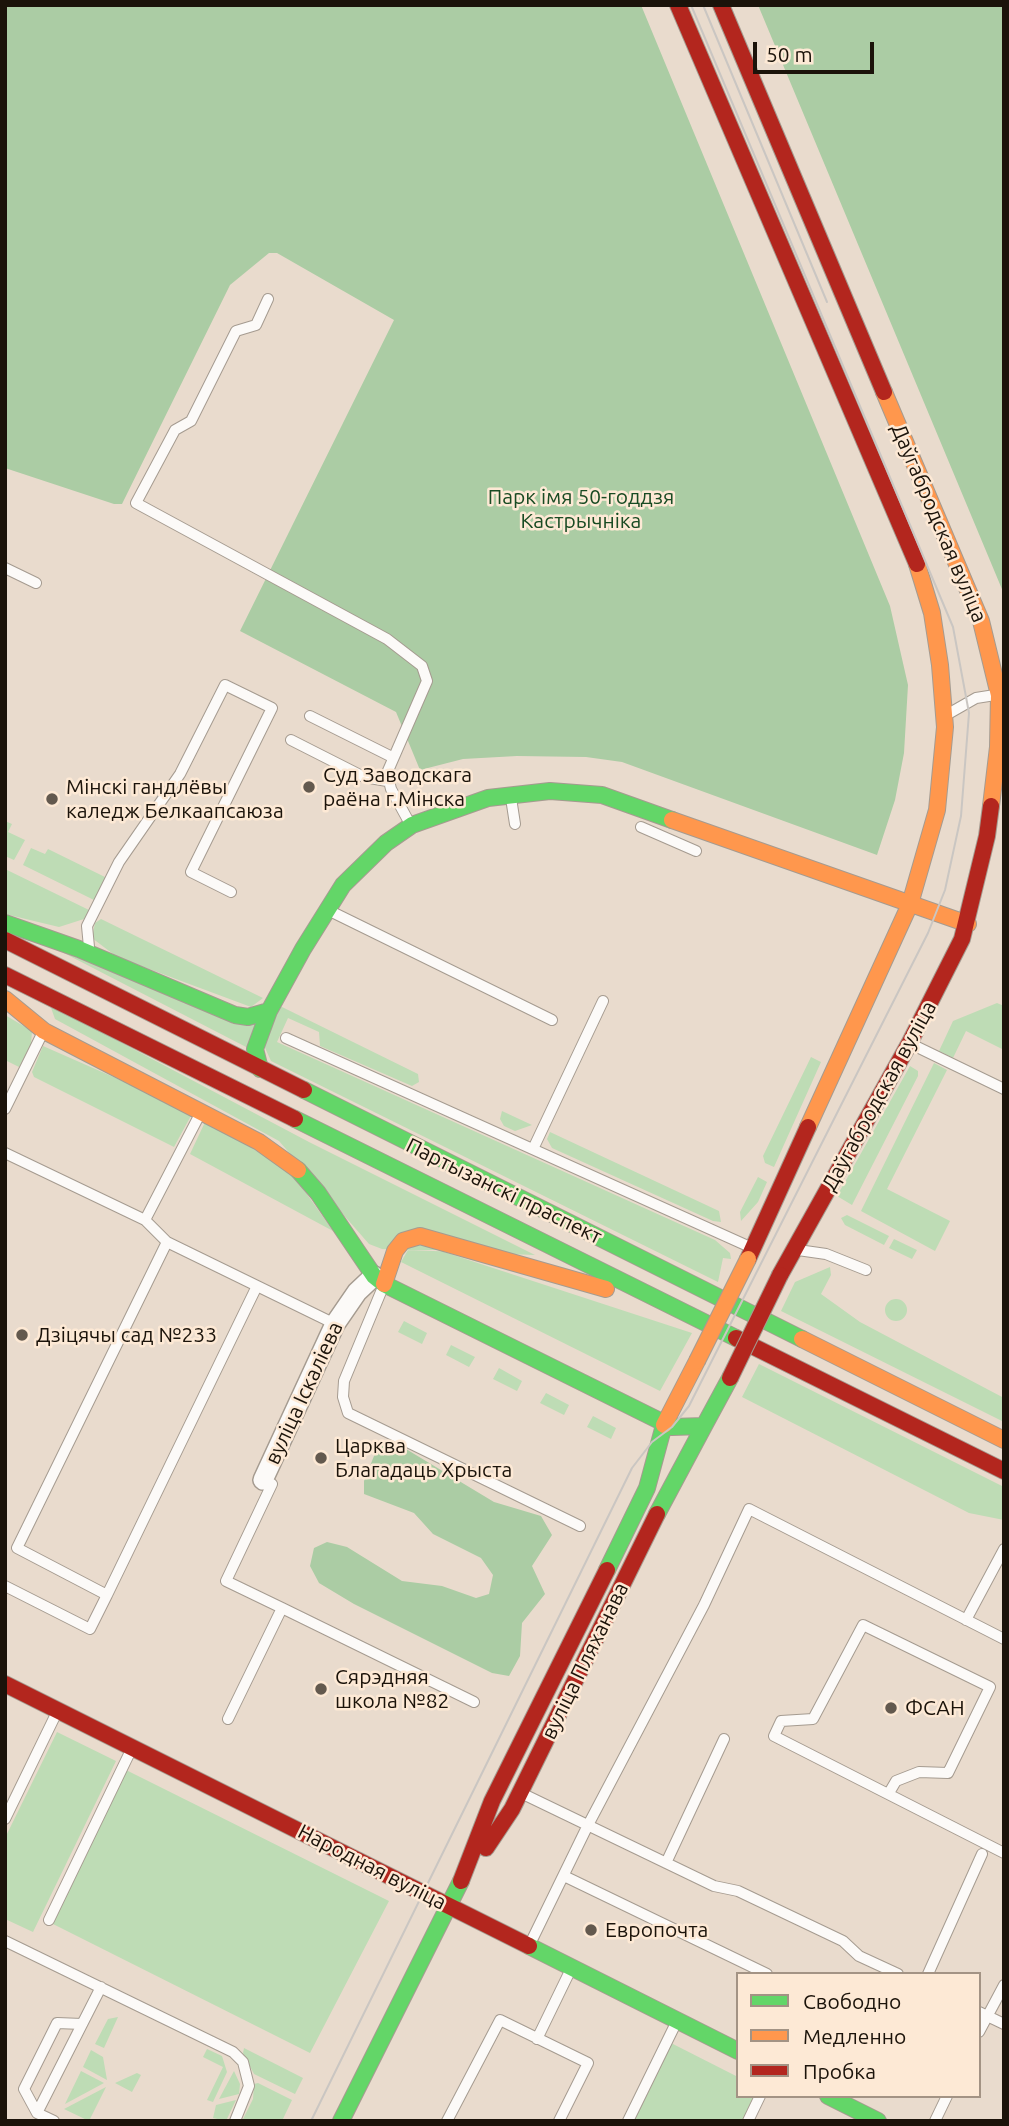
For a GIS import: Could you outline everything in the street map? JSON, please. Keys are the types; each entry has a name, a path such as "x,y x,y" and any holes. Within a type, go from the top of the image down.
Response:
{"main road":[{"name":"Даўгабродская вуліца","path":"678,5 919,570 932,613 945,716 937,810 910,904 769,1251 780,1275 704,1426"},
{"name":"Даўгабродская вуліца","path":"664,1424 697,1361 909,1044 968,924 987,836 1002,695 981,621 721,5"},
{"path":"260,1069 255,1049 269,1011 326,909 361,867 386,843 412,825 461,805 510,794 578,792 602,795 968,924"},
{"path":"5,923 97,957 235,1015 248,1017 269,1011"},
{"name":"Партызанскі праспект","path":"5,940 1004,1440"},
{"name":"Партызанскі праспект","path":"5,975 1004,1471"},
{"path":"6,1000 44,1031 202,1111 259,1142 295,1167 318,1193 379,1280 664,1424 679,1428 704,1426"},
{"path":"379,1280 403,1241 420,1236 686,1313"},
{"name":"вуліца Пляханава","path":"341,2121 453,1898 492,1801 647,1488 664,1424"},
{"name":"вуліца Пляханава","path":"453,1898 520,1793 681,1466 704,1426"},
{"name":"Народная вуліца","path":"5,1684 132,1748 453,1898 529,1946 736,2050"},
{"path":"832,2098 878,2121"}],"street":[{"name":"вуліца Іскаліева","path":"263,1480 335,1324 358,1292 379,1280"}],"lane":[{"path":"268,299 256,325 236,331 191,421 175,430 136,503 387,639 422,666 427,681 392,757 387,781 412,825"},
{"path":"5,568 36,583"},
{"path":"991,657 1004,670"},
{"path":"47,937 79,929 119,862 180,774 225,685 272,708 191,872 232,892"},
{"path":"945,716 976,698 1002,695"},
{"path":"310,716 392,757"},
{"path":"995,774 1002,759 1004,738"},
{"path":"291,740 364,777 387,781"},
{"path":"510,794 515,824"},
{"path":"635,839 648,809"},
{"path":"641,827 696,851"},
{"path":"326,909 552,1020"},
{"path":"79,929 97,957"},
{"path":"533,1149 603,1001"},
{"path":"5,1109 44,1031"},
{"path":"286,1038 769,1251 827,1254 866,1270"},
{"path":"909,1044 1004,1089"},
{"path":"145,1220 174,1159 202,1111"},
{"path":"5,1153 145,1220 167,1242 335,1324"},
{"path":"107,1595 17,1548 167,1242"},
{"path":"379,1280 344,1381 343,1396 348,1413 580,1526"},
{"path":"5,1586 90,1629 257,1286"},
{"path":"263,1480 272,1484 226,1581 474,1702"},
{"path":"529,1946 587,1827 704,1605 749,1509 1004,1639"},
{"path":"966,1620 1004,1549"},
{"path":"228,1719 282,1608"},
{"path":"889,1793 896,1782 919,1772 948,1773 990,1687 863,1625 813,1719 781,1721 774,1736 1004,1853"},
{"path":"5,1819 58,1710"},
{"path":"666,1863 724,1739"},
{"path":"49,1920 132,1748"},
{"path":"520,1793 714,1886 738,1891 820,1929 843,1941 859,1955 894,1972"},
{"path":"929,1972 982,1854"},
{"path":"564,1876 763,1972"},
{"path":"5,1941 233,2052 243,2062 249,2086 235,2121"},
{"path":"537,2039 572,1968"},
{"path":"1004,1985 983,2014 1004,2024"},
{"path":"37,2113 101,1987"},
{"path":"447,2121 500,2020 588,2063 559,2121"},
{"path":"628,2121 677,2021"},
{"path":"54,2121 37,2113 24,2089 57,2023 82,2024"},
{"path":"748,2121 759,2098"},
{"path":"935,2121 946,2098"}],"green space":[{"name":"Парк імя 50-годдзя Кастрычніка","path":"5,5 641,5 890,606 908,685 904,753 895,800 877,855 622,762 586,757 517,756 463,759 420,770 396,712 240,631 394,320 277,253 269,253 230,285 122,504 114,504 5,468"},
{"path":"758,5 1004,5 1004,594"},
{"path":"5,821 12,824 8,832 25,840 14,860 5,856"},
{"path":"31,848 45,854 48,849 107,878 96,901 23,865"},
{"path":"5,869 89,910 84,919 59,927 5,914"},
{"path":"101,919 263,998 251,1007 117,957 92,938 95,923"},
{"path":"62,952 257,1022 248,1048"},
{"path":"997,1003 1004,1006 1004,1050 966,1031 953,1058 939,1051 953,1021"},
{"path":"50,1005 309,1142 535,1255 382,1249 369,1244 279,1141 55,1019"},
{"path":"280,1006 418,1074 419,1082 412,1086 320,1046 319,1032 288,1018 277,1042 715,1240 730,1253 731,1259 723,1258 718,1282 271,1061 261,1039"},
{"path":"5,1015 32,1031 31,1044 19,1067 5,1060"},
{"path":"43,1046 193,1112 174,1147 34,1077 32,1072"},
{"path":"811,1057 821,1062 774,1167 765,1163 763,1156"},
{"path":"934,1063 947,1070 887,1189 950,1221 935,1251 861,1211"},
{"path":"910,1066 918,1071 918,1076 852,1205 837,1196"},
{"path":"502,1111 532,1125 515,1131 504,1126 500,1119"},
{"path":"206,1120 292,1173 333,1231 190,1154"},
{"path":"550,1132 719,1211 721,1222 713,1221 552,1148 547,1139"},
{"path":"758,1177 767,1182 758,1202 741,1221 740,1212"},
{"path":"847,1215 889,1236 884,1245 845,1225 841,1218"},
{"path":"894,1239 917,1250 912,1259 889,1248"},
{"path":"408,1250 438,1250 692,1333 660,1391 401,1262"},
{"path":"830,1267 831,1275 821,1294 860,1322 1004,1398 1004,1422 781,1311 795,1282"},
{"path":"896,1299 906,1306 907,1310 900,1320 896,1321 886,1314 885,1310 892,1300"},
{"path":"404,1321 427,1333 422,1344 398,1332"},
{"path":"451,1345 475,1357 469,1367 446,1355"},
{"path":"759,1364 1004,1487 1004,1520 969,1513 742,1397"},
{"path":"499,1368 522,1381 517,1391 493,1379"},
{"path":"546,1393 569,1405 564,1415 540,1403"},
{"path":"593,1416 616,1428 611,1439 587,1427"},
{"path":"396,1443 494,1502 541,1516 552,1535 532,1566 545,1594 522,1623 520,1656 509,1676 492,1673 354,1604 319,1583 310,1566 314,1548 327,1542 347,1547 402,1581 442,1586 476,1598 489,1594 493,1575 481,1558 433,1534 414,1513 364,1494 364,1481 378,1446"},
{"path":"57,1732 116,1761 33,1932 5,1919 5,1838"},
{"path":"126,1770 389,1901 310,2053 53,1924"},
{"path":"118,2017 104,2048 95,2044 108,2019"},
{"path":"671,2043 736,2076 736,2098 756,2098 745,2121 633,2121"},
{"path":"244,2048 303,2078 295,2094 254,2074 243,2053"},
{"path":"207,2049 222,2056 227,2072 213,2102 207,2100 223,2067 203,2057"},
{"path":"91,2050 103,2057 107,2080 83,2067"},
{"path":"81,2071 104,2083 65,2104"},
{"path":"234,2071 240,2084 239,2094 219,2099"},
{"path":"137,2073 141,2075 132,2092 115,2083"},
{"path":"258,2083 292,2100 282,2121 242,2121 253,2099 254,2084"},
{"path":"106,2087 89,2121 64,2109"},
{"path":"236,2100 226,2121 213,2118 216,2105"}],"tram line":[{"path":"311,2121 632,1468 652,1442 672,1427 689,1406 928,933 945,890 961,816 969,713 953,627 691,5"},
{"path":"703,5 827,302"}],"traffic: fast":[{"path":"260,1069 255,1049 269,1011 303,949 343,885 386,843 412,825 488,798 550,791 602,795 672,820"},
{"path":"5,923 79,949 235,1015 248,1017 269,1011"},
{"path":"304,1090 802,1339"},
{"path":"295,1119 736,1338"},
{"path":"298,1170 318,1193 374,1276 384,1284 672,1427 704,1426 730,1378"},
{"path":"607,1570 647,1488 664,1425"},
{"path":"657,1514 704,1426"},
{"path":"341,2121 461,1881"},
{"path":"529,1946 736,2050"},
{"path":"832,2098 878,2121"}],"traffic: slow":[{"path":"884,392 981,621 999,695 998,747 991,806"},
{"path":"808,1127 910,904 937,810 945,727 940,665 932,613 917,564"},
{"path":"672,820 968,924"},
{"path":"5,999 44,1031 259,1142 298,1170"},
{"path":"384,1284 395,1251 403,1241 420,1236 606,1289"},
{"path":"697,1361 748,1259"},
{"path":"802,1339 1004,1440"},
{"path":"664,1425 697,1361"}],"traffic: jam":[{"path":"678,5 917,564"},
{"path":"721,5 884,392"},
{"path":"780,1275 909,1044 962,939 987,836 991,806"},
{"path":"5,940 304,1090"},
{"path":"5,975 295,1119"},
{"path":"748,1259 808,1127"},
{"path":"730,1378 780,1275"},
{"path":"736,1338 1004,1471"},
{"path":"486,1848 512,1809 657,1514"},
{"path":"461,1881 492,1801 607,1570"},
{"path":"5,1684 529,1946"}],"place":[{"name":"Суд Заводскага раёна г.Мінска","path":"309,787"},
{"name":"Мінскі гандлёвы каледж Белкаапсаюза","path":"52,799"},
{"name":"Дзіцячы сад №233","path":"22,1335"},
{"name":"Царква Благадаць Хрыста","path":"321,1458"},
{"name":"Сярэдняя школа №82","path":"321,1689"},
{"name":"ФСАН","path":"891,1708"},
{"name":"Европочта","path":"591,1930"}]}
